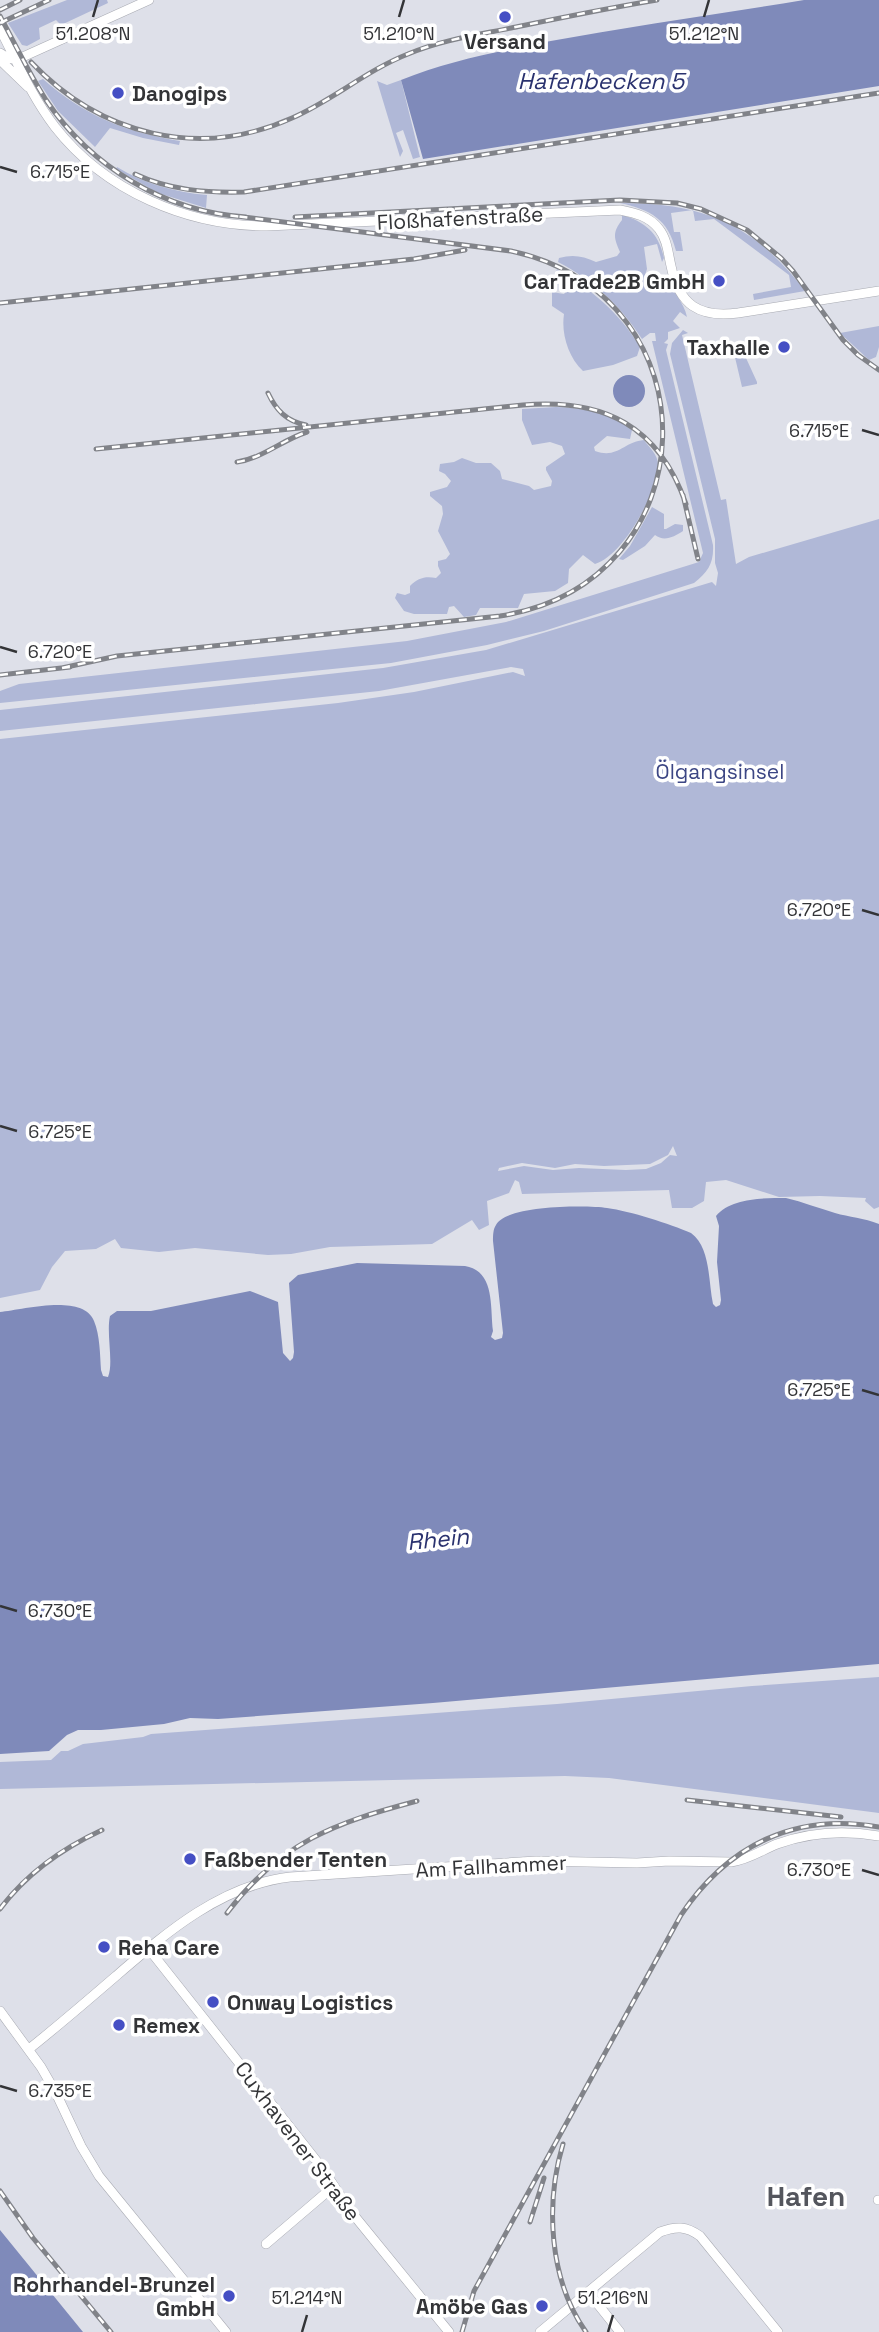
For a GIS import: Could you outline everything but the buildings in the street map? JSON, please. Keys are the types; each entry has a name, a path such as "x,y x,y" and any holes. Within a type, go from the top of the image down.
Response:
{"street":[{"path":"0,53 16,60 149,0"},
{"name":"Floßhafenstraße","path":"0,29 30,88 55,127 84,158 144,198 202,219 229,225 267,226 620,210 643,216 661,231 667,243 680,293 688,303 706,313 738,313 879,291"},
{"name":"Floßhafenstraße","path":"0,60 30,88"},
{"name":"Am Fallhammer","path":"29,2049 148,1948 187,1919 228,1896 272,1880 536,1861 731,1862 810,1835 839,1832 879,1836"},
{"name":"Cuxhavener Straße","path":"148,1948 317,2161 348,2208 449,2332"},
{"path":"0,2011 29,2049 56,2092 81,2146 99,2176 226,2332"},
{"path":"266,2244 334,2186"},
{"path":"540,2332 660,2232 673,2227 682,2227 700,2236 778,2332"},
{"path":"588,2292 620,2332"}],"green space":[{"path":"67,0 107,0 108,3 61,25 56,20 39,28 40,39 27,46 22,45 8,23"},
{"path":"43,79 90,113 141,133 180,141 179,145 110,128 95,147 58,111 38,81"},
{"path":"401,80 420,157 413,159 403,130 396,133 403,151 400,157 377,81 387,85"},
{"path":"117,167 160,186 207,195 206,208 158,193 116,169"},
{"path":"620,203 690,210 671,213 674,232 680,232 683,251 676,251 668,231 657,218 641,209"},
{"path":"693,211 725,222 746,234 786,268 805,291 754,300 753,294 791,287 789,275 714,219 695,221"},
{"path":"622,215 645,225 659,242 664,258 662,262 657,244 644,247 647,269 645,275 669,277 687,317 680,312 673,321 680,328 668,332 668,339 664,343 668,344 666,350 713,545 709,567 694,583 544,631 391,663 0,703 0,691 19,684 407,641 506,622 699,562 703,553 652,341 656,341 655,333 642,339 625,315 605,295 558,262 559,258 569,256 596,262 617,256 620,252 615,232"},
{"path":"557,269 582,285 614,312 640,347 637,356 613,365 583,371 573,359 567,344 564,314 552,306 552,292 564,294 572,284 556,272"},
{"path":"879,326 879,347 876,357 869,360 840,333"},
{"name":"Ölgangsinsel","path":"683,330 688,333 682,335 721,500 726,499 736,564 749,557 879,519 879,1207 874,1209 865,1201 866,1198 779,1197 726,1180 706,1182 704,1201 692,1208 672,1208 669,1190 522,1194 519,1182 515,1180 509,1193 487,1201 489,1225 479,1230 472,1220 432,1244 330,1247 268,1255 195,1248 159,1252 121,1248 115,1239 96,1249 65,1251 52,1267 40,1290 0,1298 0,739 338,703 414,692 513,672 525,676 523,669 511,667 379,691 0,731 0,710 383,668 486,650 712,582 716,586 718,573 715,563 715,539 670,354 672,343","holes":["673,1146 677,1156 670,1155 661,1163 646,1169 553,1170 524,1166 498,1171 499,1168 522,1163 555,1168 575,1164 650,1164 668,1155"]},
{"path":"741,347 757,384 742,387 733,349"},
{"path":"556,407 596,412 615,419 632,430 630,439 607,436 594,447 595,451 615,452 644,440 655,454 658,464 652,490 637,522 627,536 606,559 595,564 583,555 569,569 568,583 555,591 524,594 518,608 480,608 476,615 464,617 454,606 449,607 447,614 414,614 404,611 395,598 397,593 410,593 410,586 422,578 436,578 441,573 438,561 446,559 450,554 438,531 443,514 442,506 430,496 430,492 447,487 451,481 439,471 440,464 462,458 476,463 491,463 500,471 502,479 529,486 534,490 551,486 552,481 546,467 565,454 562,446 550,442 532,445 522,420 522,409"},
{"path":"652,507 664,514 664,529 675,524 683,525 683,531 673,537 655,535 645,546 623,560 619,559 630,546"},
{"path":"879,1677 879,1813 609,1778 565,1776 0,1789 0,1762 51,1760 61,1751 68,1751 83,1744 151,1734"}],"water":[{"name":"Hafenbecken 5","path":"804,0 879,0 879,86 423,159 401,80 454,62 545,42"},
{"path":"629,375 640,380 645,391 640,402 629,407 618,402 613,391 618,380"},
{"name":"Rhein","path":"786,1198 879,1224 879,1664 433,1703 218,1719 190,1718 164,1724 78,1730 67,1735 49,1751 0,1754 0,1312 65,1305 88,1312 97,1332 101,1370 103,1376 108,1377 109,1323 110,1316 117,1311 151,1311 250,1291 278,1302 283,1353 290,1361 294,1352 289,1283 298,1275 357,1263 465,1266 475,1269 486,1282 491,1301 491,1337 495,1340 502,1338 503,1333 493,1235 495,1227 503,1218 515,1213 547,1208 597,1207 638,1215 691,1233 702,1247 708,1266 713,1304 716,1307 721,1300 717,1262 719,1226 716,1216 739,1202"},
{"path":"0,2230 83,2332 0,2332"}],"railway":[{"path":"0,10 20,0"},
{"path":"0,23 49,0"},
{"path":"31,62 58,87 119,123 152,133 187,138 222,137 257,131 292,118 393,61 433,45 657,0"},
{"path":"0,16 46,100 64,124 108,165 132,182 187,206 246,217"},
{"path":"135,174 161,184 188,189 244,192 879,93"},
{"path":"295,217 620,200 677,203 701,209 747,230 781,258 843,340 879,370"},
{"path":"62,668 117,656 500,616 570,593 620,551 651,498 663,438 655,378 627,322 579,278 511,251 236,216"},
{"path":"0,303 414,259 465,250"},
{"path":"268,393 282,414 306,425"},
{"path":"96,449 552,404 603,413 625,423 644,437 661,455 675,477 686,504"},
{"path":"237,462 255,457 307,432"},
{"path":"683,495 698,559"},
{"path":"0,675 70,667"},
{"path":"687,1800 841,1817"},
{"path":"227,1913 268,1869 311,1839 360,1818 417,1801"},
{"path":"462,2332 474,2291 681,1915 700,1891 742,1852 766,1839 819,1825 879,1827"},
{"path":"0,1909 33,1873 73,1845 102,1830"},
{"path":"563,2144 554,2191 554,2241 564,2289 586,2332"},
{"path":"530,2222 544,2178"},
{"path":"0,2191 33,2238 111,2332"}],"place":[{"name":"Versand","path":"505,17"},
{"name":"Danogips","path":"118,93"},
{"name":"CarTrade2B GmbH","path":"719,281"},
{"name":"Taxhalle","path":"784,347"},
{"name":"Faßbender Tenten","path":"190,1859"},
{"name":"Reha Care","path":"104,1947"},
{"name":"Onway Logistics","path":"213,2002"},
{"name":"Remex","path":"119,2025"},
{"name":"Rohrhandel-Brunzel GmbH","path":"229,2296"},
{"name":"Amöbe Gas","path":"542,2306"}],"district":[{"name":"Hafen","path":"806,2196"}]}
